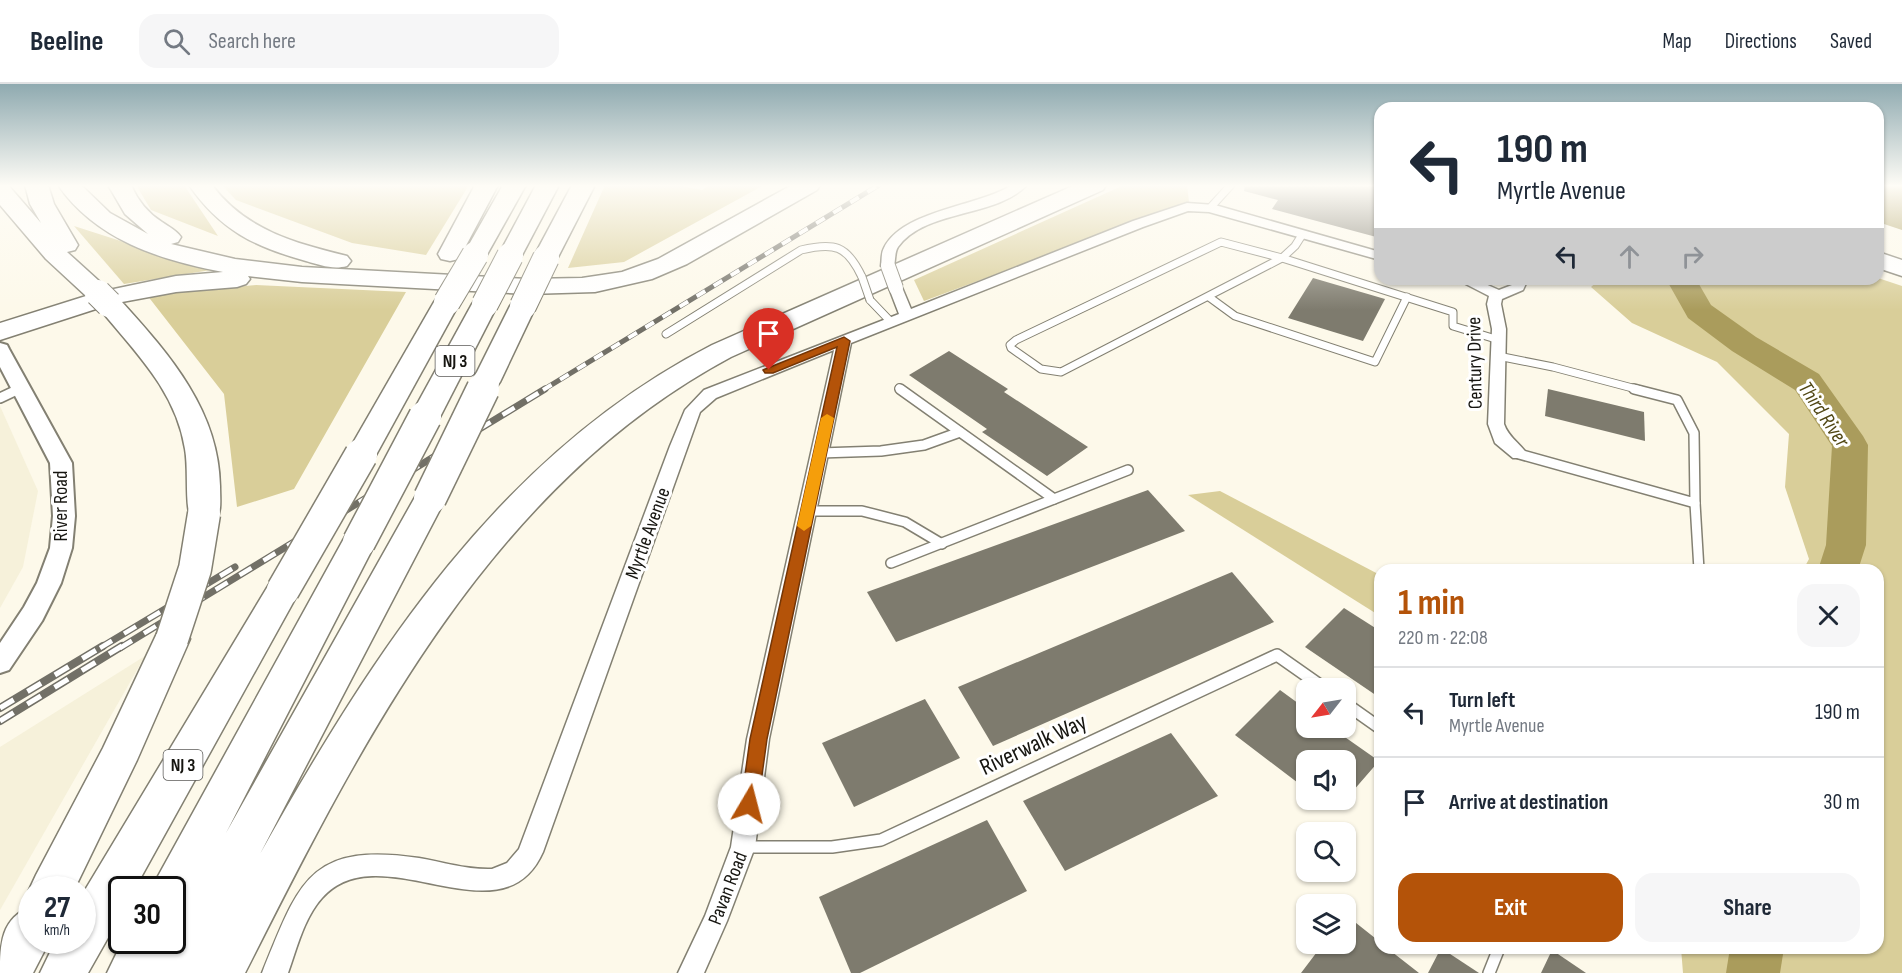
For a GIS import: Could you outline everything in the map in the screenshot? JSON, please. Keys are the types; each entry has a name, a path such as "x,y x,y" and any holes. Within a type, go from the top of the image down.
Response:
{"highway":[{"path":"32,226 55,254 103,298 160,362 182,394 196,431 204,475 204,514 195,569 172,639 122,750 58,876"},
{"path":"53,226 103,298"},
{"path":"118,226 141,240 189,256 298,274 552,286 608,282 645,273 678,260 737,226"},
{"path":"153,226 199,251 249,267"},
{"path":"242,226 266,240 316,256 382,267 558,276 605,272 648,260 710,226"},
{"path":"462,254 472,226"},
{"name":"NJ 3","path":"96,916 360,455 462,254 483,226"},
{"name":"NJ 3","path":"181,876 526,226"},
{"path":"173,973 430,498 562,226"},
{"path":"220,973 323,782 406,649 464,569 537,484 574,449 639,400 724,349 1001,226"},
{"path":"1884,245 1902,251"},
{"path":"1884,262 1902,268"},
{"path":"0,332 86,303 150,287 197,281 298,274"},
{"path":"8,973 18,954"},
{"name":"NJ 3","path":"63,973 74,954"},
{"path":"130,973 140,954"}],"street":[{"path":"907,316 886,255 890,244 908,229 915,226"},
{"name":"Myrtle Avenue","path":"275,973 305,903 314,889 343,871 382,866 492,880 514,872 524,863 531,852 693,410 700,401 710,394 1133,226"},
{"path":"1273,226 1374,254"},
{"path":"1476,285 1498,295"},
{"name":"Century Drive","path":"1519,285 1498,295 1494,304 1498,321 1499,348 1496,424 1501,439 1519,454"},
{"name":"Pavan Road","path":"698,971 743,847 758,739 844,341"},
{"name":"River Road","path":"0,349 61,463 64,516 61,548 49,583 33,614 0,663"}],"lane":[{"path":"1302,235 1295,246 1282,258 1053,375 1011,348 1010,345 1016,340 1221,242 1282,258 1407,297 1453,312 1453,326 1499,348 1553,367 1677,400 1694,433 1695,503 1700,564"},
{"path":"666,334 801,250 823,246 843,249 855,260 870,300 891,322"},
{"path":"1209,297 1235,316 1375,362 1407,297"},
{"path":"0,398 22,387"},
{"path":"899,388 1054,500"},
{"path":"820,453 881,452 913,447 960,432"},
{"path":"1519,454 1695,503"},
{"path":"891,563 1128,470"},
{"path":"807,511 862,511 905,522 942,544"},
{"name":"Riverwalk Way","path":"743,847 832,847 880,840 1277,655 1310,678"},
{"path":"1356,711 1374,725"},
{"path":"1489,973 1497,954"}],"shaded area":[{"path":"74,226 211,270 124,284"},
{"path":"193,226 212,226 218,236"},
{"path":"307,226 444,226 426,255 352,243"},
{"path":"587,226 689,226 624,262 568,268"},
{"path":"1032,226 1123,226 924,301 914,280"},
{"path":"1884,280 1902,286 1902,973 1683,973 1681,954 1884,954 1884,564 1806,564 1809,559 1785,487 1789,434 1717,362 1632,323 1591,287 1593,285 1884,285"},
{"path":"256,285 406,292 294,489 237,507 224,394 147,295"},
{"path":"0,406 38,491 23,567 0,608"},
{"path":"1220,491 1374,572 1374,612 1188,495"},
{"path":"145,656 0,910 0,747"}],"building":[{"path":"1337,226 1374,226 1374,236"},
{"path":"1313,278 1385,299 1363,341 1288,318"},
{"path":"949,351 1008,389 1004,392 1088,447 1047,476 982,432 987,429 909,375"},
{"path":"1548,389 1644,412 1645,441 1545,416"},
{"path":"1148,490 1185,531 896,642 867,592"},
{"path":"1232,572 1274,622 993,746 958,687"},
{"path":"1344,608 1374,627 1374,694 1356,682 1356,678 1351,678 1305,647"},
{"path":"1280,690 1296,702 1296,738 1346,738 1374,757 1374,767 1356,787 1356,750 1296,750 1296,781 1235,735"},
{"path":"925,699 960,758 854,807 822,743"},
{"path":"1171,733 1218,796 1065,871 1023,801"},
{"path":"987,820 1027,891 860,973 851,973 819,897"},
{"path":"1356,923 1374,937 1374,954 1395,954 1419,973 1301,973 1315,954 1356,954"},
{"path":"1438,954 1450,954 1479,973 1428,973"},
{"path":"1550,954 1558,954 1586,973 1541,973"}],"waterway":[{"name":"Third River","path":"1684,285 1699,311 1744,344 1807,382 1850,445 1846,545 1840,564"},
{"name":"Third River","path":"1753,973 1756,954"}],"railway":[{"path":"543,390 811,226"},
{"path":"120,648 545,389"},
{"path":"100,648 235,567"},
{"path":"0,708 103,646"},
{"path":"0,721 122,646"}],"slow traffic":[{"path":"804,526 827,418"}],"route":[{"path":"749,804 758,739 844,341 769,370"}]}
